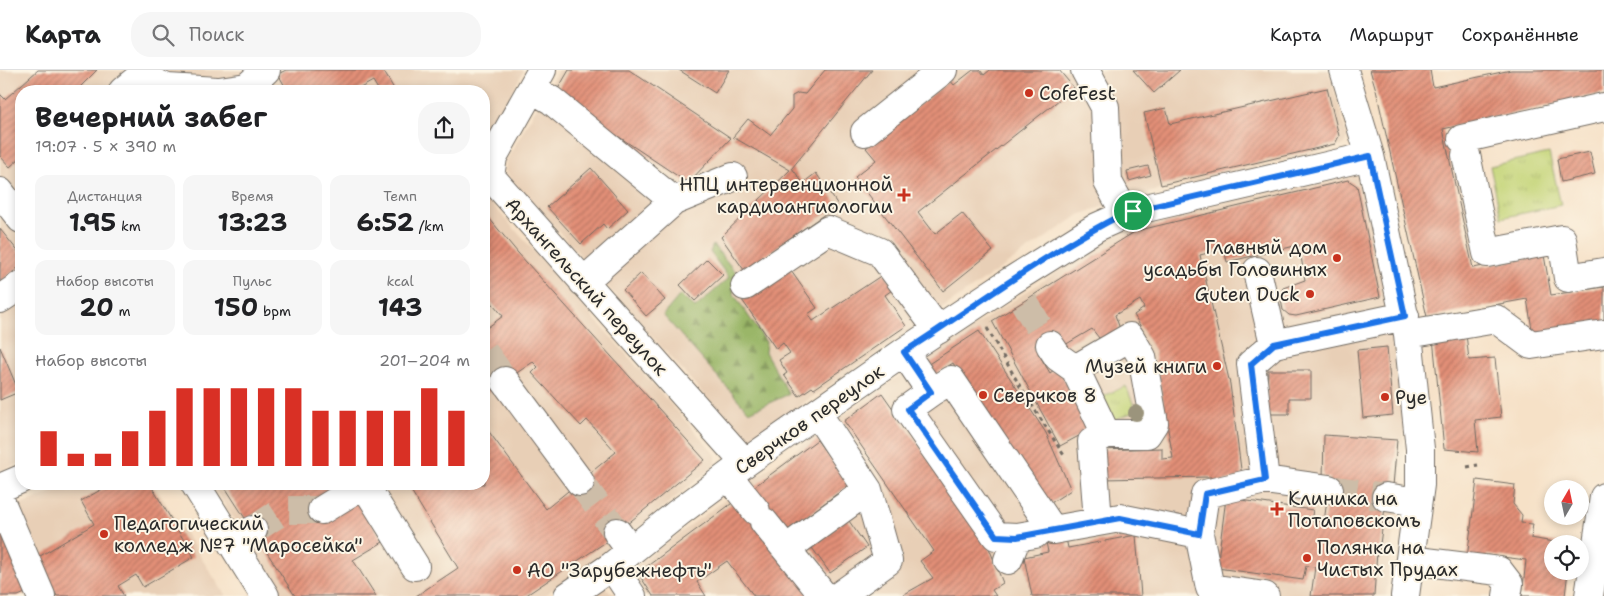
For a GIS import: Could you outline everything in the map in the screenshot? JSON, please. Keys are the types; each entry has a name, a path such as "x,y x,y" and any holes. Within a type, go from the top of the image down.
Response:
{"street":[{"path":"865,132 943,70"},
{"path":"1085,70 1105,107 1108,182 1125,213"},
{"path":"1344,70 1370,156 1406,325 1420,449 1417,502 1405,596"},
{"path":"135,79 156,85"},
{"path":"235,85 249,80"},
{"path":"537,80 551,100 674,201"},
{"name":"Архангельский переулок","path":"490,161 537,80"},
{"path":"1604,107 1464,147 1487,253 1562,239 1568,278 1604,272"},
{"name":"Сверчков переулок","path":"568,596 620,550 816,413 938,330 1017,291 1097,227 1125,213 1370,156"},
{"name":"Архангельский переулок","path":"490,174 494,182 583,282 736,470 760,516 824,596"},
{"path":"583,282 674,201 733,177"},
{"path":"8,190 15,206"},
{"path":"745,286 828,230 880,252 938,330"},
{"path":"1257,271 1274,344"},
{"path":"0,299 15,289"},
{"path":"0,313 15,306"},
{"path":"1265,480 1251,364 1274,344 1406,325 1496,319 1530,345 1604,334"},
{"path":"1075,368 1130,337 1142,357 1154,423 1147,434 1106,434 1092,442 1098,521"},
{"path":"1050,345 1058,357 1075,368 1106,434"},
{"path":"904,352 931,392"},
{"path":"1054,530 951,380 908,409 996,536 1013,549 1054,530 1120,518 1199,534"},
{"path":"506,381 580,482"},
{"path":"816,413 868,490 888,561 839,596"},
{"path":"1265,596 1210,588 1199,534 1205,494 1265,480 1329,489"},
{"path":"0,488 15,482"},
{"path":"199,490 242,537 265,596"},
{"path":"322,510 354,490"},
{"path":"368,490 415,566"},
{"path":"786,548 868,490"},
{"path":"1386,497 1417,502"},
{"path":"1589,596 1604,497"},
{"path":"0,500 41,596"},
{"path":"620,550 632,596"},
{"path":"1410,560 1499,571 1509,584 1508,596"}],"path":[{"path":"984,322 1021,388 1073,469 1094,468"},
{"path":"1466,467 1478,465"}],"shaded area":[{"path":"0,70 524,70 490,133 490,85 15,85 15,201 0,183"},
{"path":"558,70 1328,70 1347,136 1346,143 1342,146 1127,198 1079,215 752,438 746,438 740,435 505,171 506,161"},
{"path":"1350,174 1358,176 1362,181 1390,313 1404,430 1402,487 1396,506 1386,596 645,596 632,572 634,567 737,491 915,365 1112,236 1130,227 1156,219"},
{"path":"490,202 716,455 716,462 713,467 609,551 543,596 284,596 215,490 490,490"},
{"path":"0,211 15,231 15,465 0,471"},
{"name":"Педагогический колледж №7 \"Маросейка\"","path":"57,490 157,490 226,596 57,596 9,510"},
{"path":"603,586 617,596 589,596"}],"green space":[{"path":"1549,153 1561,205 1501,218 1490,166"},
{"path":"713,245 739,276 733,293 766,342 765,352 789,394 749,412 663,315 680,295 695,308 729,278 710,252"},
{"path":"1126,386 1136,411 1111,421 1101,397"}],"building":[{"path":"38,70 97,70 82,85 21,85"},
{"path":"286,70 383,70 392,85 375,85 373,81 366,85 284,85 278,74"},
{"path":"569,70 629,70 731,138 688,183 555,94"},
{"path":"679,70 729,70 715,93"},
{"path":"825,70 872,70 792,168 803,183 816,173 838,205 744,270 721,237 790,170 733,137 748,119 770,135 792,109 792,96 798,93 805,94"},
{"name":"НПЦ интервенционной кардиоангиологии","path":"973,70 980,70 984,75 990,70 1059,70 1074,88 918,212 935,234 962,213 993,251 943,291 855,177 876,160 866,148 950,80 954,85"},
{"path":"1133,70 1180,70 1154,93"},
{"path":"1370,70 1430,70 1433,87 1511,70 1604,70 1604,93 1443,129 1473,268 1544,255 1551,295 1604,287 1604,323 1533,335 1527,299 1427,317"},
{"path":"1327,88 1339,136 1335,144 1161,185 1144,113 1166,108 1170,124"},
{"path":"15,90 15,162 10,167 0,156 0,94 5,99"},
{"path":"1590,152 1595,174 1561,182 1557,159"},
{"path":"1148,166 1151,175 1129,181 1127,171"},
{"path":"591,168 628,210 607,229 603,224 581,244 547,207"},
{"path":"1348,180 1357,186 1380,297 1296,316 1289,315 1283,310 1280,295 1283,288 1305,280 1299,245 1227,262 1224,249 1200,255 1230,384 1242,477 1212,483 1211,477 1102,479 1100,450 1162,448 1162,459 1173,458 1154,350 1134,315 1144,308 1140,300 1115,315 1119,326 1118,333 1106,340 1099,338 1092,329 1058,349 1055,343 1038,353 1050,373 1058,367 1090,430 1060,446 992,321 1136,231"},
{"path":"490,219 518,253 705,460 603,544 525,596 416,596 458,568 411,490 490,490 490,433 546,509 616,452 587,420 581,426 532,373 538,367 533,362 490,391 490,326 503,316 490,300"},
{"path":"0,229 15,248 15,270 0,283"},
{"path":"707,259 723,275 695,301 680,285"},
{"path":"789,268 817,308 808,314 813,321 885,273 895,288 885,295 906,326 814,389 812,387 799,396 784,375 787,373 779,360 790,353 783,343 776,349 742,300"},
{"path":"641,273 665,300 646,316 623,290"},
{"path":"979,331 1046,433 1071,490 1046,506 953,363 931,377 924,367"},
{"path":"1466,334 1469,360 1495,358 1501,417 1475,420 1478,452 1444,449 1433,338"},
{"path":"0,347 15,383 15,394 0,400"},
{"path":"1387,347 1393,415 1363,418 1357,350"},
{"path":"1268,370 1311,370 1311,398 1289,398 1289,414 1266,414"},
{"path":"882,393 987,543 1003,583 992,590 996,596 901,596 933,578 920,561 934,551 844,421"},
{"path":"1324,435 1397,440 1393,486 1388,486 1379,551 1377,551 1374,596 1311,596 1315,567 1306,566 1303,580 1217,568 1226,498 1313,510 1311,521 1324,522 1330,478 1323,478"},
{"path":"817,440 849,485 785,532 808,596 754,596 727,561 697,582 706,596 653,596 638,573"},
{"path":"1477,480 1515,485 1513,504 1522,515 1521,523 1533,524 1531,538 1544,540 1544,580 1567,580 1565,596 1522,596 1526,560 1487,555 1486,560 1467,558"},
{"name":"Педагогический колледж №7 \"Маросейка\"","path":"100,490 154,490 194,557 143,587 136,575 118,586 124,596 57,596 35,559 94,524 81,501"},
{"path":"227,490 353,490 383,542 353,560 376,596 295,596"},
{"path":"0,512 32,590 18,596 0,596"},
{"path":"847,518 867,547 830,573 810,545"},
{"path":"1136,535 1141,596 1032,596 1024,557 1048,552 1046,542 1066,538 1068,548"}],"tunnel":[{"path":"1024,302 1050,345"},
{"path":"490,360 505,381"},
{"path":"580,482 617,532"},
{"path":"1329,489 1386,497"},
{"path":"253,530 284,510 322,510"}],"place":[{"name":"CofeFest","path":"1029,93"},
{"name":"НПЦ интервенционной кардиоангиологии","path":"904,195"},
{"name":"Главный дом усадьбы Головиных","path":"1337,258"},
{"name":"Guten Duck","path":"1310,294"},
{"name":"Музей книги","path":"1217,366"},
{"name":"Сверчков 8","path":"983,395"},
{"name":"Pye","path":"1385,397"},
{"name":"Клиника на Потаповскомъ","path":"1277,509"},
{"name":"Педагогический колледж №7 \"Маросейка\"","path":"104,534"},
{"name":"Полянка на Чистых Прудах","path":"1307,558"},
{"name":"АО \"Зарубежнефть\"","path":"517,570"}],"route":[{"path":"1370,156 1405,316 1274,344 1251,364 1265,480 1205,494 1199,534 1120,518 1017,537 996,536 908,409 931,392 904,352 1097,227 1133,211 1370,156"}]}
